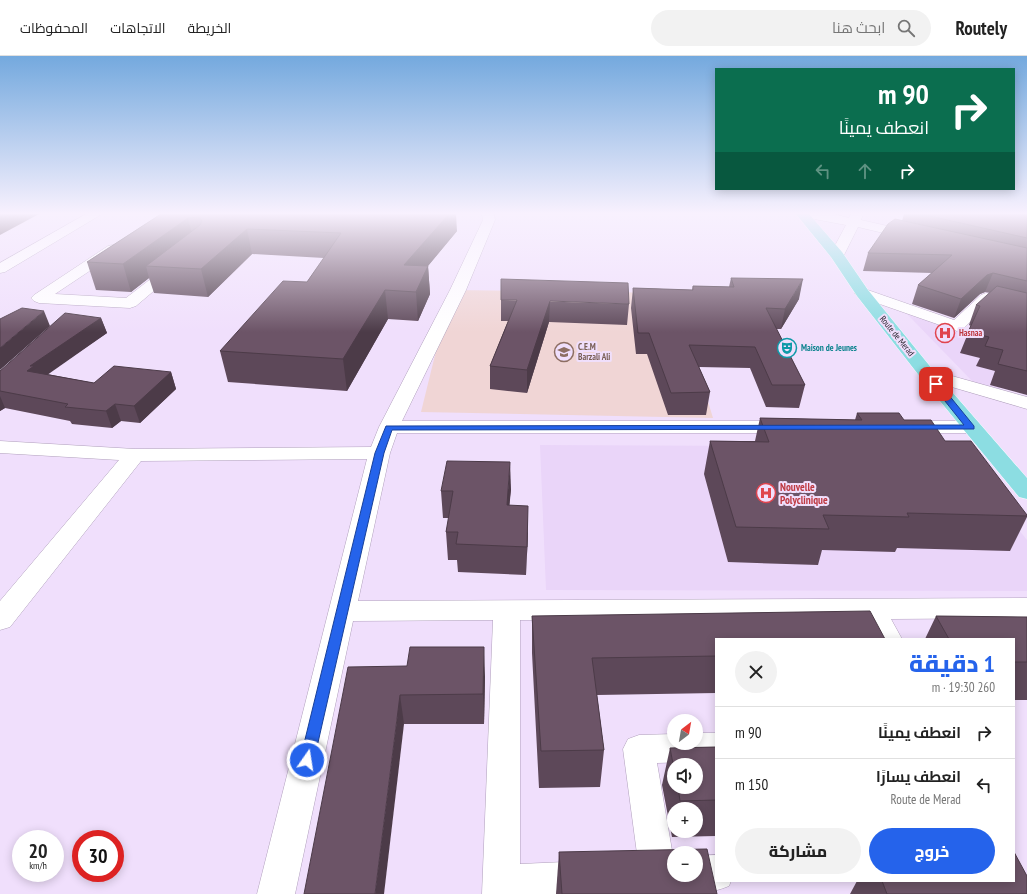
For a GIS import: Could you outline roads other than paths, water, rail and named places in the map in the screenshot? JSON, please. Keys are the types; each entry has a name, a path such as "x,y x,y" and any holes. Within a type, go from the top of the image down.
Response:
{"main road":[{"name":"Route de Merad","path":"837,255 862,293 927,374 1027,492"}],"street":[{"path":"0,269 28,253"},
{"path":"107,253 39,298 130,303 188,256"},
{"path":"276,894 379,453 389,427 458,290 474,253"},
{"path":"862,293 957,326 986,298 1027,308"},
{"path":"927,374 1027,403"},
{"path":"389,427 803,427"},
{"path":"891,427 971,427"},
{"path":"0,447 135,455 379,453"},
{"path":"0,620 135,455"},
{"path":"342,611 1027,608"},
{"path":"872,609 887,638"},
{"path":"507,610 501,888 644,876 639,749 715,747"},
{"path":"703,874 715,873"}],"place":[{"name":"Hasnaa","path":"945,333"},
{"name":"Maison de Jeunes","path":"787,348"},
{"name":"C.E.M Barzali Ali","path":"564,352"},
{"name":"Nouvelle Polyclinique","path":"766,493"}]}
